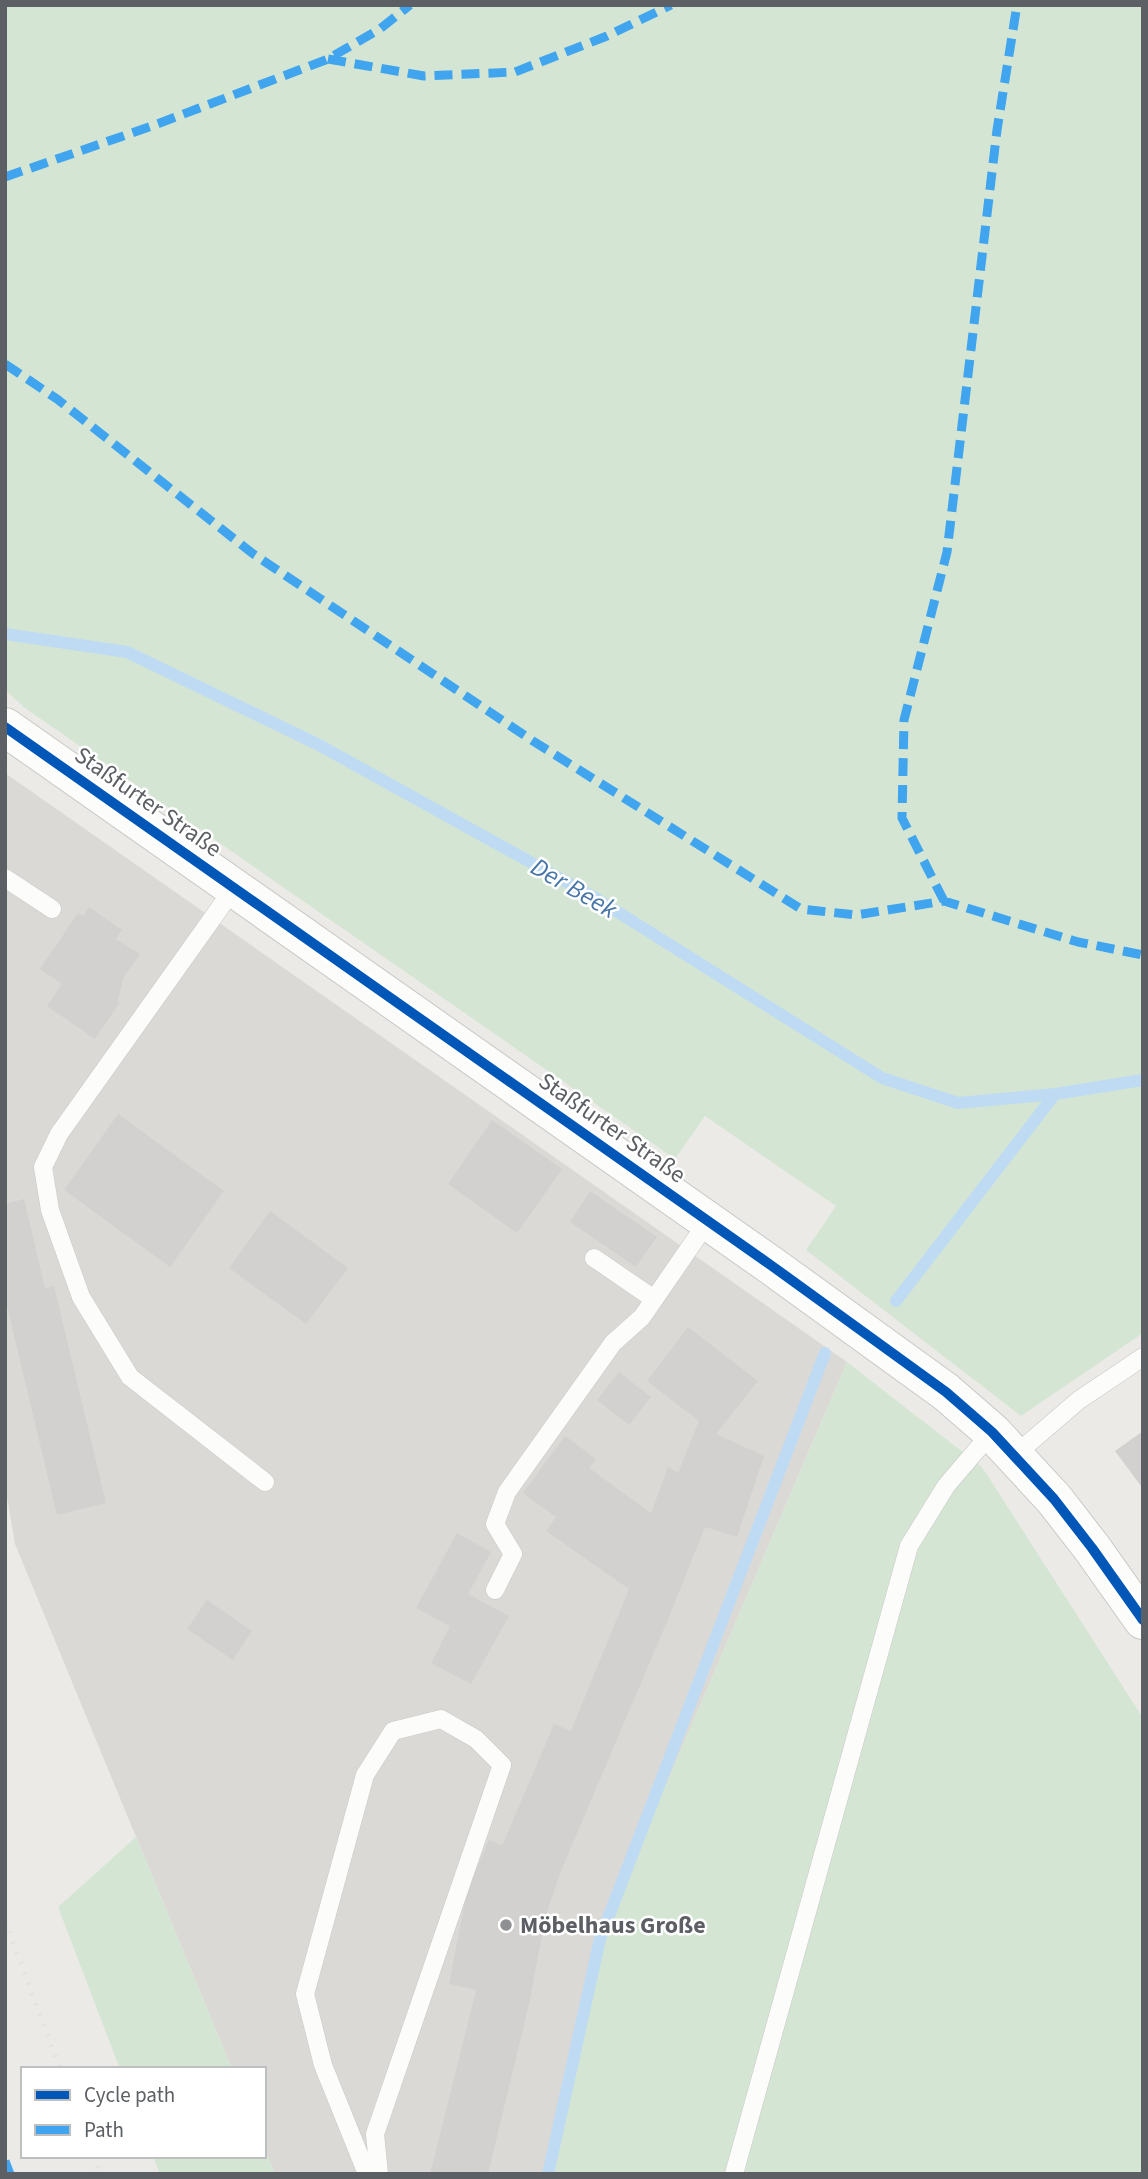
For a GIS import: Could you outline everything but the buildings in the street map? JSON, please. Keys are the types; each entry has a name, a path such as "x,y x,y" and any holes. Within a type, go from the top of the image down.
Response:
{"main road":[{"name":"Staßfurter Straße","path":"5,727 946,1392 1003,1444 1092,1548 1143,1620"}],"lane":[{"path":"5,878 51,909"},
{"path":"234,888 59,1134 43,1167 50,1210 81,1297 131,1377 265,1482"},
{"path":"495,1590 513,1554 495,1524 508,1492 613,1343 642,1317 708,1222"},
{"path":"594,1258 654,1299"},
{"path":"734,2174 909,1546 946,1486 1003,1444 1079,1400 1143,1357"},
{"path":"367,2174 323,2064 305,1994 365,1775 393,1731 440,1719 476,1739 502,1765 375,2134 379,2174"}],"shaded area":[{"path":"5,773 847,1362 600,1939 548,2174 275,2174 266,2152 266,2067 231,2067 15,1544 5,1485"}],"green space":[{"path":"5,5 1143,5 1143,1333 1021,1416 806,1250 836,1206 705,1116 675,1159 25,708 5,690"},
{"path":"847,1362 982,1467 1143,1718 1143,2174 548,2174 600,1939"},
{"path":"136,1837 231,2067 119,2067 58,1907"},
{"path":"266,2152 275,2174 160,2174 154,2158 266,2158"}],"waterway":[{"name":"Der Beek","path":"5,634 127,652 319,745 597,899 882,1078 958,1103 1055,1094 1143,1080"},
{"path":"896,1301 1055,1094"},
{"path":"548,2174 600,1939 825,1353"}],"railway":[{"path":"5,1921 59,2067"},
{"path":"94,2158 100,2174"}],"marked path":[{"path":"5,177 152,126 328,59 380,29 410,5"},
{"path":"328,59 424,76 515,72 607,36 671,5"},
{"path":"944,901 902,818 904,720 947,552 997,130 1017,5"},
{"path":"5,364 57,399 252,553 533,741 801,909 856,915 944,901 1078,942 1143,955"},
{"path":"5,2161 10,2174"}],"cycle path":[{"path":"5,727 772,1266 946,1392 992,1432 1054,1499 1143,1620"}],"place":[{"name":"Möbelhaus Große","path":"506,1925"}]}
